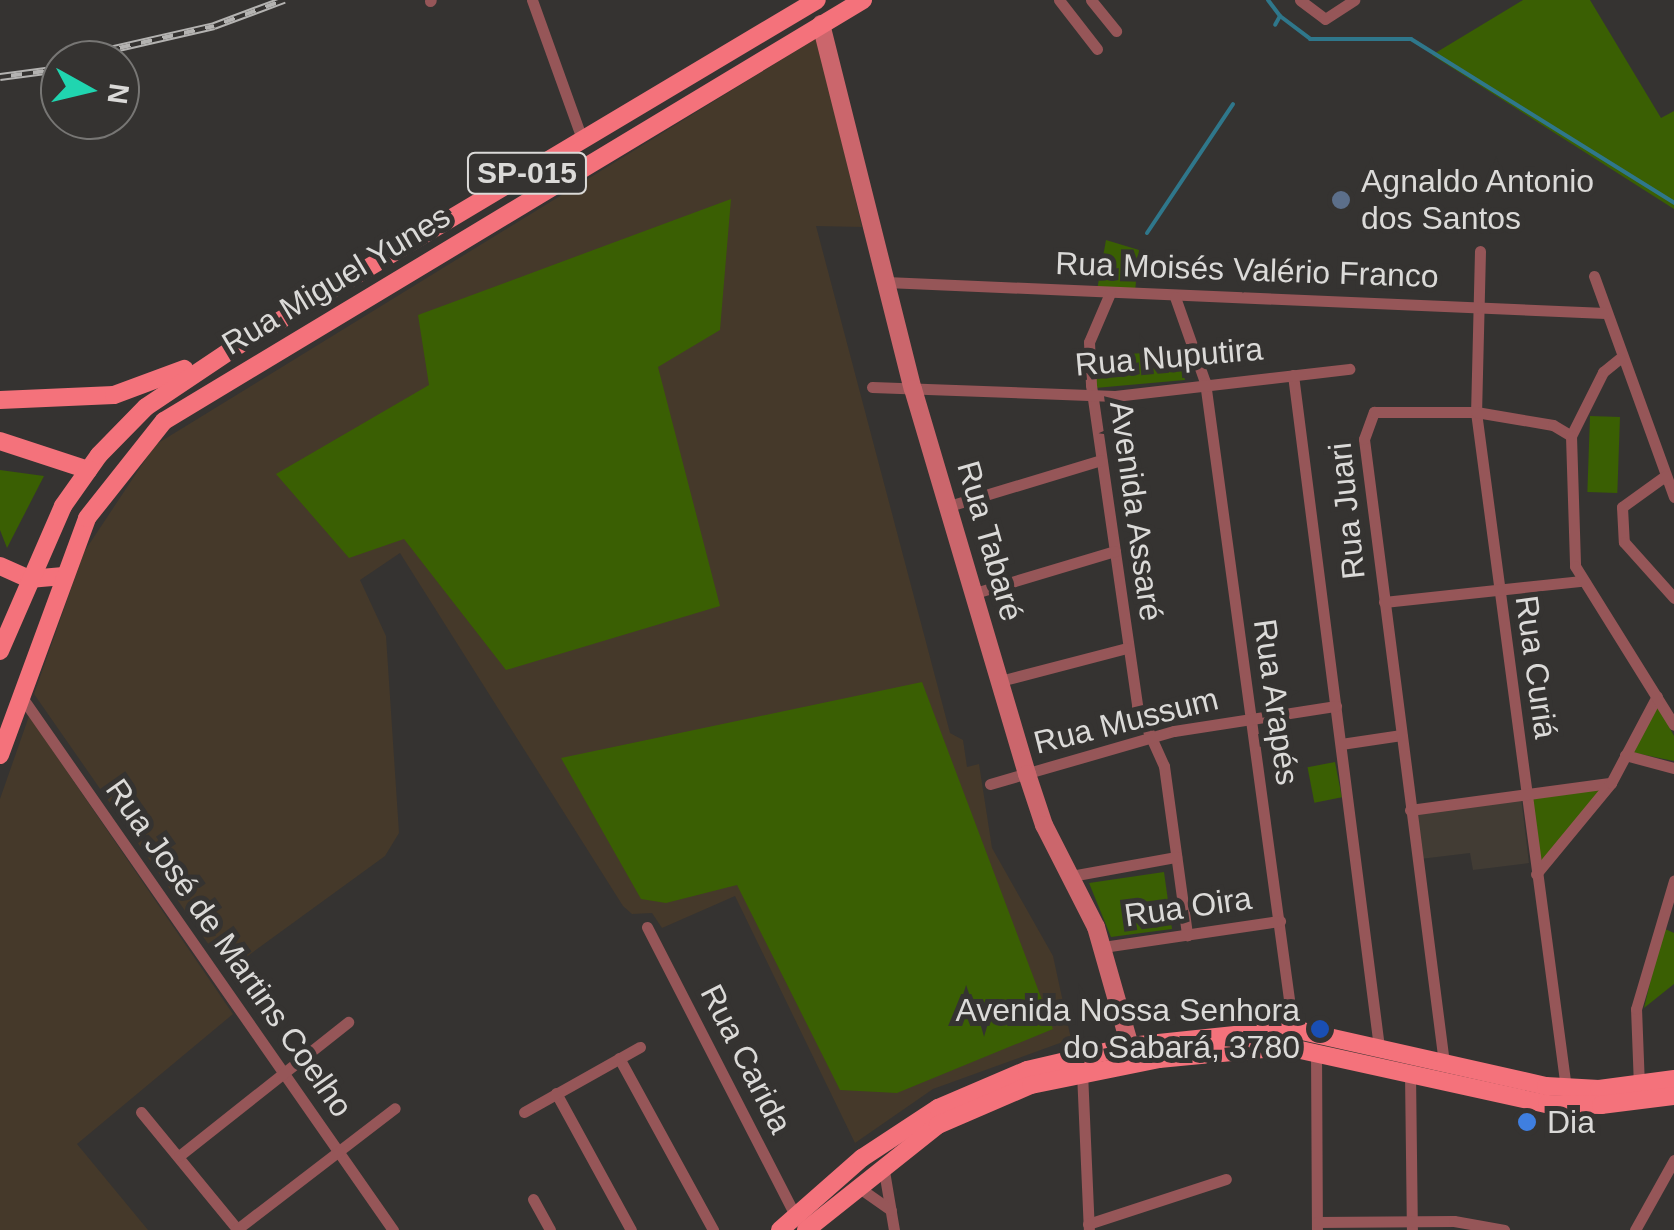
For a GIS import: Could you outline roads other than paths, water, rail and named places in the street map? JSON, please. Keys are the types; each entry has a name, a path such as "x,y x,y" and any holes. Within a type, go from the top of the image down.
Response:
{"main road":[{"name":"Rua Miguel Yunes","path":"0,651 29,579 88,470 146,407 237,346 817,0"},
{"name":"Rua Miguel Yunes","path":"0,755 61,576 87,518 118,472 184,406 863,0"},
{"path":"540,193 540,179 565,150"},
{"path":"474,232 491,213 491,196"},
{"path":"0,400 114,395 237,346"},
{"path":"0,441 88,470 95,486 87,518"},
{"path":"0,566 29,579 61,576"},
{"path":"801,1223 862,1158 938,1108 1027,1070 1293,1029 1566,1088 1640,1086 1674,1079"},
{"path":"780,1230 801,1223 857,1186 882,1163 984,1103 1133,1054 1250,1047 1316,1050 1568,1106 1674,1096"}],"street":[{"path":"532,0 582,139"},
{"path":"1059,0 1097,49"},
{"path":"1091,0 1116,32"},
{"path":"1300,0 1325,20 1354,0"},
{"name":"Rua Tabaré","path":"822,24 912,388 1027,774 1044,826 1104,947 1133,1054"},
{"name":"Rua Curiá","path":"1480,251 1476,412 1566,1088"},
{"path":"1594,276 1619,360 1674,497"},
{"name":"Rua Moisés Valério Franco","path":"886,282 1605,313"},
{"name":"Avenida Assaré","path":"1110,293 1090,342 1093,396 1127,648 1151,738 1164,766 1187,935"},
{"name":"Rua Arapés","path":"1175,297 1204,382 1293,1029"},
{"path":"1619,360 1603,372 1571,436 1569,520 1582,581 1674,725"},
{"name":"Rua Nuputira","path":"872,387 1093,396 1350,370"},
{"path":"1292,375 1379,1047"},
{"name":"Rua Juari","path":"1444,1063 1384,602 1367,420 1386,410 1476,412 1553,425 1571,436"},
{"path":"950,506 1102,460"},
{"path":"1666,476 1622,508 1623,536 1630,554 1674,598"},
{"path":"975,593 1114,551"},
{"path":"1384,602 1582,581"},
{"path":"1000,681 1127,648"},
{"name":"Rua José de Martins Coelho","path":"20,695 393,1230"},
{"path":"1536,874 1611,783 1657,696"},
{"name":"Rua Mussum","path":"990,784 1151,738 1336,706"},
{"path":"1341,744 1401,735"},
{"path":"1626,755 1674,768"},
{"path":"1410,810 1611,783"},
{"path":"1071,876 1176,857"},
{"path":"1640,1086 1636,1009 1674,881"},
{"name":"Rua Oira","path":"1104,947 1280,922"},
{"name":"Rua Carida","path":"648,927 801,1223"},
{"path":"179,1156 348,1022"},
{"path":"524,1112 640,1047"},
{"path":"1316,1050 1317,1226 1504,1230"},
{"path":"619,1058 713,1230"},
{"path":"1082,1072 1088,1227 1226,1178"},
{"path":"1410,1073 1412,1226"},
{"path":"556,1093 632,1230"},
{"path":"141,1112 237,1230 335,1150 395,1108"},
{"path":"1635,1230 1674,1160"},
{"path":"882,1163 894,1230"},
{"path":"857,1186 891,1210"},
{"path":"532,1199 550,1230"}],"waterway":[{"path":"1268,0 1280,16 1275,25"},
{"path":"1280,16 1310,39 1411,39 1674,203"},
{"path":"1147,233 1233,104"}],"railway":[{"path":"140,43 214,26 284,0"},
{"path":"0,77 40,72"}],"place":[{"name":"Agnaldo Antonio dos Santos","path":"1341,200"},
{"name":"Avenida Nossa Senhora do Sabará, 3780","path":"1320,1029"},
{"name":"Dia","path":"1527,1122"}]}
